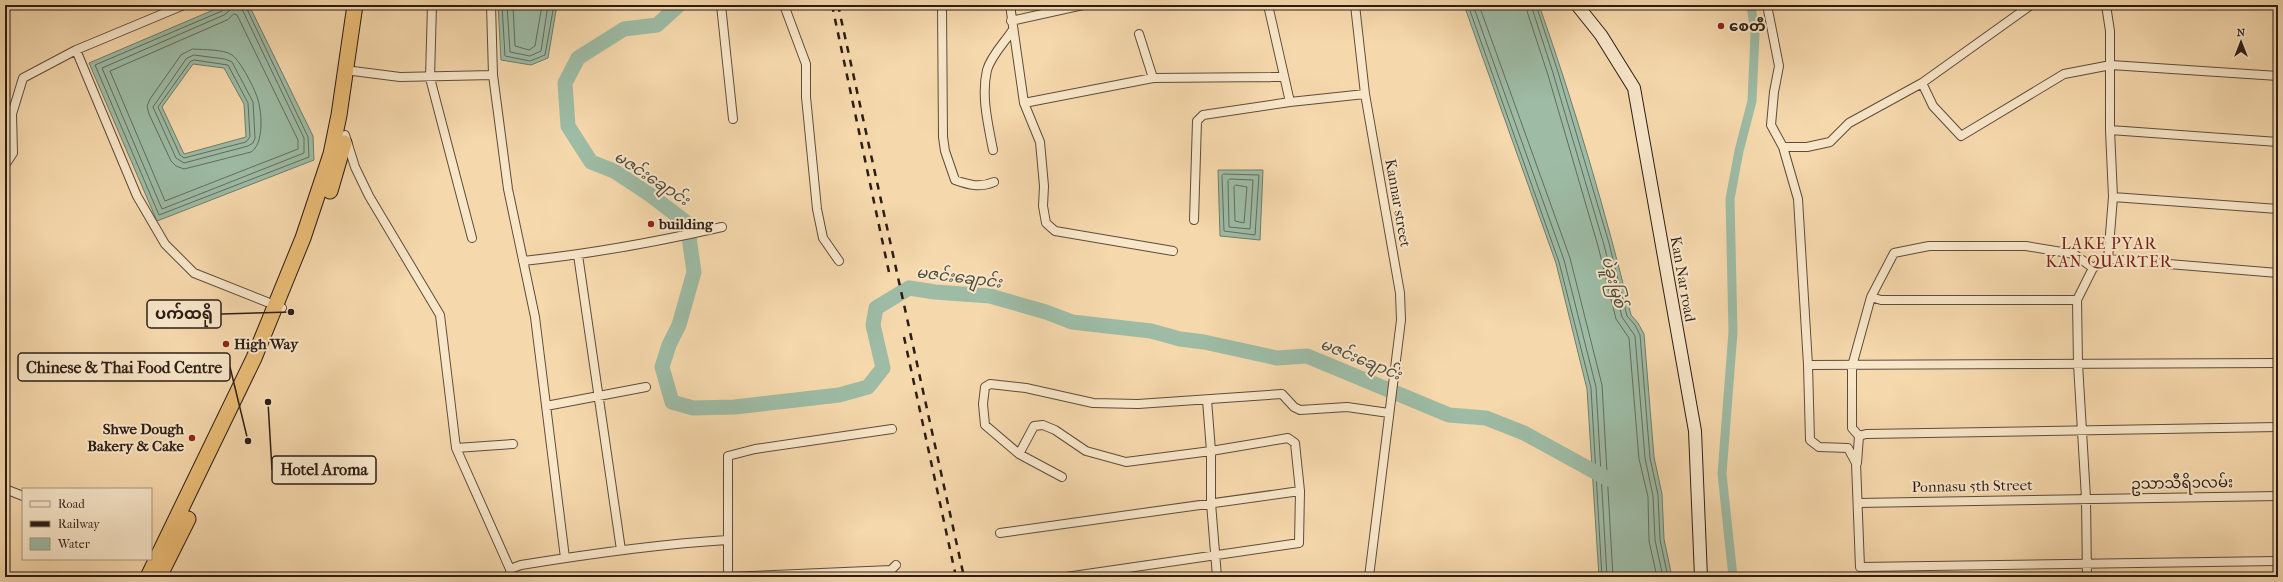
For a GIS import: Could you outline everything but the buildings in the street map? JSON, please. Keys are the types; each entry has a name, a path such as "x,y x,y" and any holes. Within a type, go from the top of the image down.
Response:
{"highway":[{"path":"278,306 330,190 339,166 346,134 355,5"},
{"path":"148,577 161,550 263,364 278,306 303,238 331,154 364,5"},
{"path":"159,577 161,550"}],"street":[{"path":"5,165 14,153 12,114 23,78 76,50 184,5"},
{"path":"432,5 430,78 472,238"},
{"path":"491,5 493,75 508,189 535,317 565,558"},
{"path":"721,5 733,119"},
{"path":"784,5 806,64 806,97 817,209 823,238 839,261"},
{"path":"942,5 941,91 945,151 955,180 969,186 987,185 994,182"},
{"path":"1010,5 1010,21 1024,103 1040,142 1044,186 1043,206 1046,223 1055,231 1173,251"},
{"path":"1010,21 1083,5"},
{"path":"1268,5 1283,77 1290,102"},
{"name":"Kannar street","path":"1355,5 1365,94 1400,293 1402,320 1389,409 1369,577"},
{"name":"Kan Nar road","path":"1577,5 1601,35 1634,88 1695,431 1700,577"},
{"path":"1767,5 1779,66 1774,92 1771,125 1783,147 1798,199 1808,365 1810,440 1819,447 1848,448 1856,464"},
{"path":"1783,147 1807,147 1830,142 1849,123 1922,84 2031,5"},
{"path":"2106,5 2110,31 2110,130 2113,197 2108,259"},
{"path":"993,150 986,113 985,92 987,70 993,58 1012,31"},
{"path":"1139,34 1153,78"},
{"path":"76,50 137,196 165,244 194,273 278,306"},
{"path":"1922,84 1933,106 1961,136 2064,74 2111,65 2278,76"},
{"path":"350,71 430,78 493,75"},
{"path":"1024,103 1153,78 1283,77"},
{"path":"1194,220 1197,121 1203,115 1290,102 1365,94"},
{"path":"2110,130 2278,142"},
{"path":"346,134 355,167 369,196 440,315 456,448 511,573 565,558 676,543 727,540"},
{"path":"2113,197 2278,209"},
{"path":"523,261 578,255 652,243 722,227"},
{"path":"2093,268 2074,254 2026,246 1929,246 1894,253 1871,297 1852,366 1852,428 1859,436 1856,464 1859,502 1860,567 2278,561"},
{"path":"578,255 621,550"},
{"path":"2087,577 2086,498 2078,364 2077,300 2093,268 2108,259 2278,273"},
{"path":"1871,297 1881,300 2077,300"},
{"path":"1808,365 2278,363"},
{"path":"1062,477 1019,454 985,425 983,404 984,387 990,384 1026,388 1093,403 1138,404 1282,394 1294,407 1300,410 1347,407 1389,409"},
{"path":"546,406 646,387"},
{"path":"1207,400 1211,451 1211,503 1218,577"},
{"path":"1019,454 1034,426 1043,425 1055,430 1086,451 1126,462 1211,451 1288,438 1295,443 1300,491 1299,543 1066,577"},
{"path":"1859,436 1866,434 2278,427"},
{"path":"892,429 755,449 728,456 728,577 891,570 896,565"},
{"path":"456,448 513,444"},
{"path":"5,489 22,496"},
{"path":"1000,533 1300,491"},
{"name":"ဥသာသီရိ၁လမ်း","path":"2086,498 2278,496"},
{"name":"Ponnasu 5th Street","path":"1859,502 2086,498"}],"water":[{"path":"225,5 249,5 313,136 314,160 157,221 89,63","holes":["193,64 224,68 244,104 246,137 184,154 162,107"]},
{"path":"498,5 557,5 548,58 531,65 501,60"},
{"name":"ပဲခူးမြစ်","path":"1464,5 1539,5 1589,159 1631,315 1638,323 1644,334 1654,457 1662,494 1664,539 1672,577 1599,577 1587,389 1556,263"},
{"path":"1218,170 1263,170 1260,240 1220,236"}],"waterway":[{"name":"မဇင်းချောင်း","path":"679,5 657,25 624,29 578,58 565,83 568,126 591,162 614,171 649,194 687,223 694,272 679,325 669,345 662,367 672,402 693,408 735,407 839,395 868,387 883,368 873,325 876,308 909,288 935,292 990,296 1046,312 1072,322 1151,331 1180,339 1204,342 1277,358 1307,356 1449,415 1486,418 1524,433 1608,479"},
{"path":"1733,577 1722,474 1733,332 1730,199 1739,151 1752,101 1755,34 1751,5"}],"railway":[{"path":"832,5 890,277"},
{"path":"838,5 964,577"},
{"path":"904,337 956,577"}],"place":[{"name":"စေတီ","path":"1721,26"},
{"name":"building","path":"651,224"},
{"name":"ပက်ထရို","path":"291,312"},
{"name":"High Way","path":"226,344"},
{"name":"Hotel Aroma","path":"268,402"},
{"name":"Shwe Dough Bakery & Cake","path":"192,438"},
{"name":"Chinese & Thai Food Centre","path":"248,441"}],"district":[{"name":"LAKE PYAR KAN QUARTER","path":"2109,252"}]}
